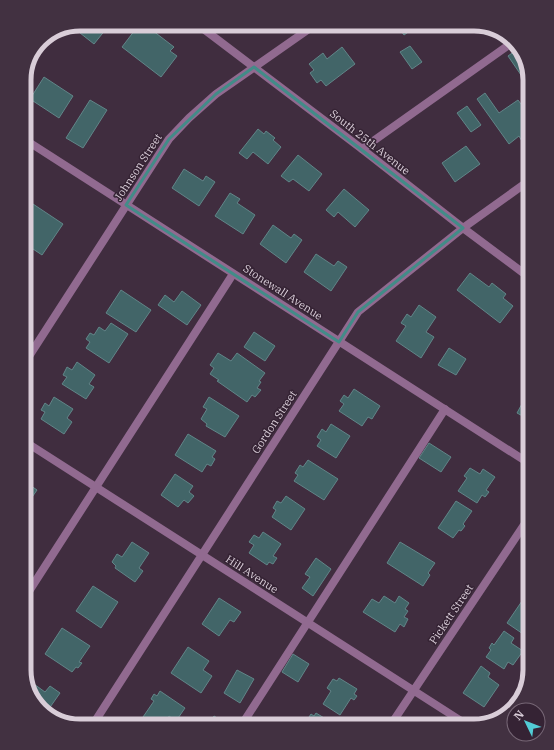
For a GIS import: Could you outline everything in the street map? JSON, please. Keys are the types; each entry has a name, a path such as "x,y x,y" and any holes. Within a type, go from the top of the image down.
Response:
{"street":[{"name":"South 25th Avenue","path":"206,31 523,273"},
{"name":"Johnson Street","path":"31,353 169,139 189,118 216,94 306,31"},
{"path":"362,149 509,45"},
{"name":"Stonewall Avenue","path":"31,144 523,460"},
{"name":"Gordon Street","path":"97,719 358,312 463,228 523,185"},
{"path":"31,587 233,274"},
{"path":"246,719 445,410"},
{"name":"Hill Avenue","path":"31,445 458,719"},
{"name":"Pickett Street","path":"394,719 523,526"}],"highlighted area":[{"path":"254,67 463,228 358,312 339,342 126,205 169,139 216,94"}],"building":[{"path":"78,31 104,31 94,44"},
{"path":"134,31 153,31 174,47 170,51 177,56 161,77 122,47"},
{"path":"401,31 410,31 404,35"},
{"path":"410,46 422,62 412,69 400,52"},
{"path":"342,47 355,64 326,86 321,80 317,83 310,73 314,70 309,64 323,53 327,59"},
{"path":"514,52 519,61 523,74 521,75 508,56"},
{"path":"44,77 73,96 59,118 31,100"},
{"path":"485,93 499,113 518,100 523,107 523,143 519,136 509,144 477,99"},
{"path":"90,100 107,110 83,148 66,138"},
{"path":"467,106 481,125 471,132 457,113"},
{"path":"258,129 264,134 266,131 275,138 273,140 281,147 268,164 253,152 247,159 239,153"},
{"path":"466,146 480,164 455,182 442,163"},
{"path":"298,155 322,174 309,191 293,179 289,182 281,176"},
{"path":"184,169 203,181 206,176 215,182 199,206 172,188"},
{"path":"344,189 369,210 355,227 338,212 334,217 326,210"},
{"path":"230,193 240,199 237,203 255,215 243,234 215,216"},
{"path":"31,203 63,224 42,255 31,248"},
{"path":"273,225 291,238 294,234 302,240 286,263 260,244"},
{"path":"316,254 334,266 338,261 347,267 331,291 304,272"},
{"path":"470,273 489,287 492,283 506,294 503,298 513,306 500,323 457,290"},
{"path":"121,290 151,310 136,332 106,313"},
{"path":"182,291 201,305 187,325 158,305 165,295 174,302"},
{"path":"419,305 436,317 426,332 434,337 421,358 396,341 406,326 401,323 407,314 411,317"},
{"path":"111,323 128,334 109,363 86,348 90,342 86,339 90,333 94,335 99,327 105,331"},
{"path":"254,332 275,346 265,361 244,347"},
{"path":"449,348 466,359 456,375 438,365"},
{"path":"218,353 231,361 237,353 265,373 259,381 261,382 257,388 261,390 255,397 252,395 247,402 217,381 219,380 210,374 214,368 210,365"},
{"path":"77,362 95,375 89,384 94,387 86,399 62,384 67,377 63,375 67,367 72,370"},
{"path":"354,389 380,406 372,419 368,417 362,426 339,411 344,404 340,401 344,395 348,398"},
{"path":"54,397 73,409 67,418 72,422 64,434 41,419 45,412 41,410 45,403 49,406"},
{"path":"209,397 239,416 225,437 206,426 207,424 201,419 207,409 203,407"},
{"path":"523,402 523,416 517,413"},
{"path":"331,424 350,436 336,458 317,446 321,440 317,437 322,429 326,432"},
{"path":"188,434 216,451 212,457 215,459 211,466 207,464 202,472 175,455"},
{"path":"429,443 451,457 441,472 419,458"},
{"path":"308,460 338,479 324,500 294,481 298,475 295,473 300,465 303,467"},
{"path":"470,468 480,474 483,469 495,477 486,490 489,492 485,497 482,495 477,503 458,491 467,478 464,476"},
{"path":"175,474 193,486 189,492 194,496 188,503 184,500 178,507 161,495"},
{"path":"31,486 37,490 31,499"},
{"path":"286,496 305,509 291,530 272,517 276,510 273,508 277,501 281,503"},
{"path":"456,501 472,511 463,524 465,526 461,531 459,530 453,538 438,528"},
{"path":"263,532 281,544 273,556 277,558 273,564 269,562 267,565 249,553 254,545 249,542 254,535 259,538"},
{"path":"132,542 149,553 139,568 143,571 135,582 115,568 116,566 112,562 117,554 122,557"},
{"path":"400,542 435,563 428,573 430,575 423,586 387,563"},
{"path":"316,558 331,569 313,596 302,588 310,577 305,574"},
{"path":"93,586 118,602 101,628 76,611"},
{"path":"384,596 395,603 399,596 409,603 405,609 408,611 404,617 408,619 404,627 400,624 395,632 363,612 372,599 379,603"},
{"path":"219,598 241,612 234,622 230,620 219,636 202,624"},
{"path":"522,601 523,602 523,634 507,623"},
{"path":"62,628 90,646 79,662 82,663 72,672 45,654"},
{"path":"504,631 514,638 511,643 523,651 513,665 508,662 504,669 486,657 491,650 489,648 492,643 494,645"},
{"path":"188,647 209,661 203,670 212,676 201,693 171,673"},
{"path":"293,654 309,664 298,682 282,672"},
{"path":"481,666 490,673 488,677 499,685 484,707 463,693"},
{"path":"237,670 254,679 240,703 224,693"},
{"path":"339,678 357,689 354,694 357,696 354,700 351,698 340,715 323,704 331,691 327,688 333,679 337,681"},
{"path":"33,683 45,692 50,686 60,693 49,708 41,700"},
{"path":"160,691 185,708 177,719 173,719 169,716 167,719 146,719 143,717 154,701 151,699 154,694 157,696"},
{"path":"316,713 326,719 308,719 311,714 314,716"},
{"path":"214,716 219,719 212,719"}]}
